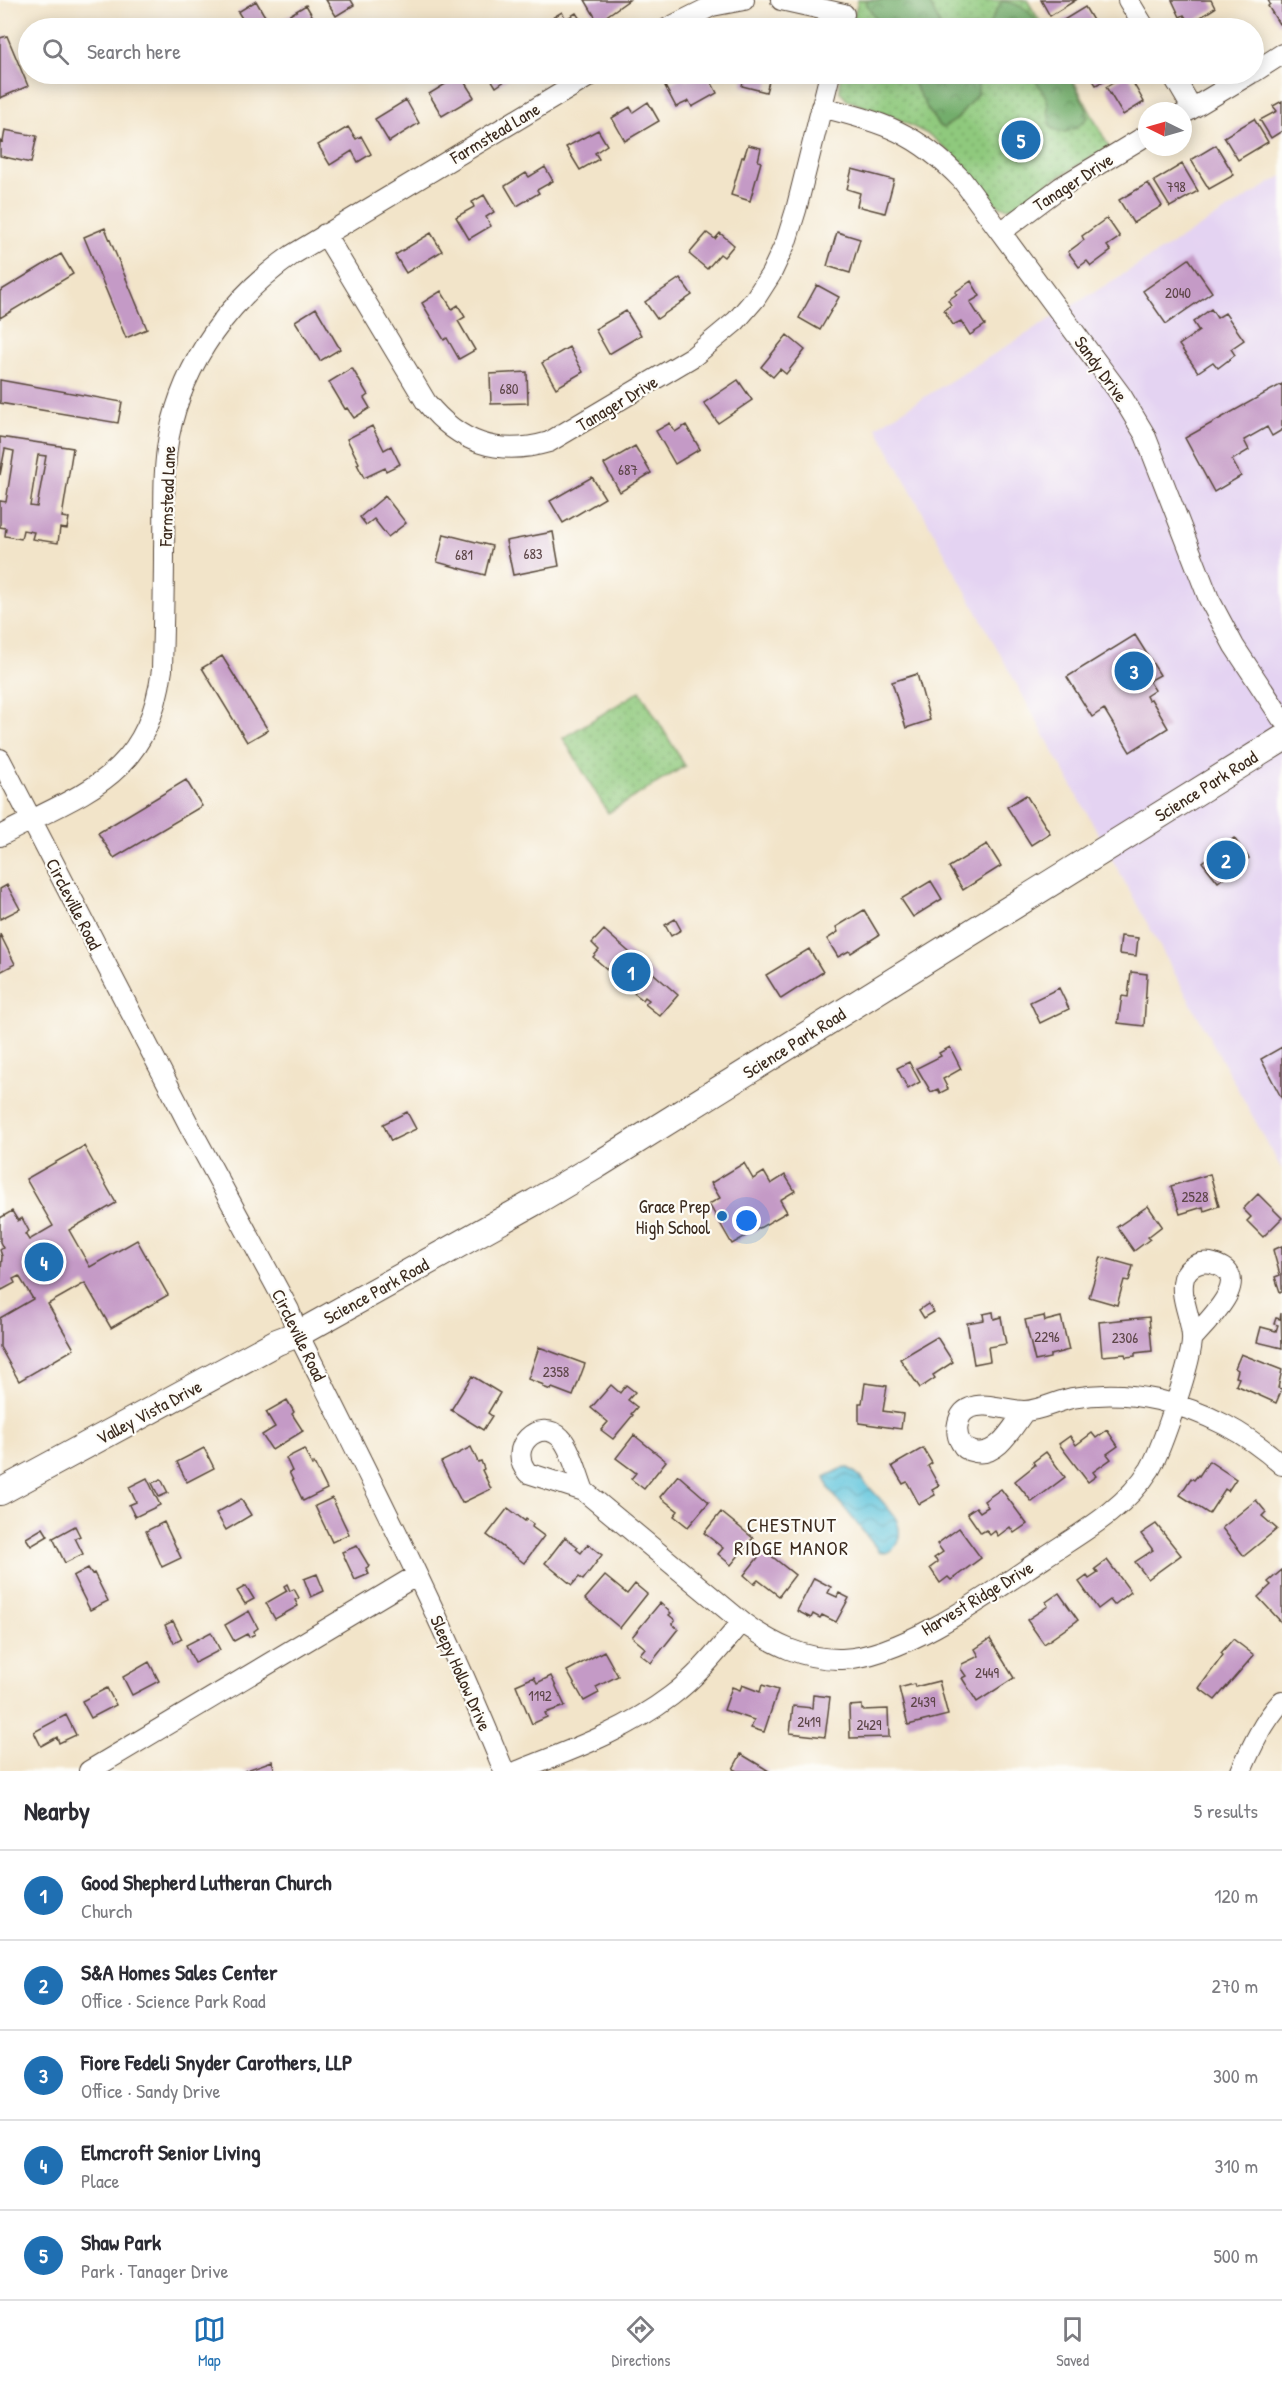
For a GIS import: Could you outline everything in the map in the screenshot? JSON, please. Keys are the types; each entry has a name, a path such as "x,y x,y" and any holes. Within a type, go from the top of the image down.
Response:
{"main road":[{"name":"Science Park Road","path":"298,1334 596,1166 1282,739"},
{"name":"Valley Vista Drive","path":"0,1492 277,1342 298,1334"}],"street":[{"path":"686,18 712,6 744,0"},
{"path":"781,0 845,14"},
{"path":"1128,0 1139,18"},
{"path":"1264,65 1282,54"},
{"name":"Farmstead Lane","path":"0,836 108,779 125,762 139,742 151,717 159,693 162,670 166,464 170,435 178,405 206,342 223,318 268,272 325,234 576,84"},
{"name":"Tanager Drive","path":"325,234 426,402 439,417 453,430 472,440 491,446 531,447 549,442 694,356 736,321 755,299 771,274 786,242 827,84"},
{"path":"1176,84 1184,102"},
{"path":"1192,109 1233,84"},
{"name":"Sandy Drive","path":"821,107 875,121 914,139 940,158 962,180 1120,395 1145,435 1209,599 1234,646 1282,719"},
{"name":"Tanager Drive","path":"1001,232 1060,187 1138,140"},
{"name":"Circleville Road","path":"0,759 190,1127 289,1310 298,1334 381,1498 417,1575"},
{"name":"Harvest Ridge Drive","path":"584,1491 742,1623 762,1637 792,1652 842,1659 887,1649 952,1618 1086,1529 1126,1499 1140,1484 1159,1451 1193,1338"},
{"path":"1025,1411 1073,1398 1097,1396 1123,1395 1174,1405 1209,1416 1237,1430 1282,1465"},
{"path":"89,1771 417,1575"},
{"name":"Sleepy Hollow Drive","path":"417,1575 504,1771"},
{"path":"518,1771 609,1734 642,1715 672,1695 697,1672 742,1623"},
{"path":"1241,1771 1253,1743 1272,1712 1282,1701"}],"shaded area":[{"path":"1282,176 1282,1170 876,427"}],"green space":[{"path":"858,0 1027,0 1038,18 854,18"},
{"path":"868,0 928,0 937,18 875,18 866,4"},
{"path":"1002,1 1026,9 1034,18 993,18"},
{"path":"840,84 1075,84 1109,147 1055,179 1017,206 1009,208 1000,206 991,200 961,162 931,136 896,118 847,100 840,92"},
{"path":"914,84 978,84 978,93 956,120 943,128 929,112"},
{"path":"1038,84 1074,84 1087,110 1087,118 1069,131 1055,130 1050,126 1047,99"},
{"path":"640,691 685,766 608,813 563,738"}],"water":[{"path":"848,1468 856,1473 890,1510 897,1521 898,1540 890,1551 885,1553 879,1551 829,1489 825,1477"}],"building":[{"path":"326,0 351,0 354,5 336,16"},
{"path":"585,0 629,0 604,18 596,18"},
{"path":"1041,0 1076,0 1050,16"},
{"path":"1172,0 1211,0 1215,8 1199,18 1186,18 1184,15 1180,17"},
{"path":"1268,0 1282,0 1282,22 1279,24 1268,6 1270,4"},
{"path":"256,1 266,18 242,18 238,12"},
{"path":"306,5 314,18 285,18"},
{"path":"1085,7 1092,18 1067,18"},
{"path":"562,12 565,18 552,18"},
{"path":"576,13 579,18 568,18"},
{"path":"7,36 18,62 18,84 28,86 0,98 0,38"},
{"path":"445,84 466,84 474,97 442,116 429,94"},
{"path":"669,84 712,84 717,93 692,107 689,101 676,107 665,86"},
{"path":"742,84 768,84 766,92 742,86"},
{"path":"1111,84 1134,84 1144,102 1138,102 1138,106 1123,115 1106,87"},
{"path":"406,100 419,123 389,142 375,119"},
{"path":"1282,101 1282,131 1271,138 1260,120 1277,111 1273,106"},
{"path":"648,102 659,121 625,141 612,118 630,107 633,112"},
{"path":"1254,119 1268,142 1238,160 1224,137"},
{"path":"348,127 356,139 361,136 371,154 358,162 352,151 330,165 318,145"},
{"path":"5,130 37,136 31,163 0,156 0,141 3,142"},
{"path":"598,130 607,145 595,153 599,159 580,170 566,147"},
{"path":"748,145 761,148 758,161 761,162 750,201 731,195 742,157"},
{"path":"1216,145 1234,175 1209,189 1191,160"},
{"path":"1182,164 1198,191 1170,207 1154,181"},
{"path":"545,167 553,181 537,190 539,193 517,206 505,186 526,173 529,177"},
{"path":"852,169 894,180 885,213 857,206 860,193 847,189"},
{"path":"1148,183 1162,206 1133,223 1119,200"},
{"path":"484,195 494,212 486,217 491,226 469,239 456,217 474,207 472,202"},
{"path":"1107,218 1120,237 1107,246 1111,251 1091,266 1087,261 1079,267 1068,252 1084,240 1082,236"},
{"path":"105,228 147,329 126,338 84,237"},
{"path":"837,232 860,239 850,273 827,266"},
{"path":"431,233 442,251 406,273 395,255"},
{"path":"707,233 715,239 720,233 734,245 724,257 720,254 707,269 689,254"},
{"path":"61,254 73,274 0,318 0,291"},
{"path":"1189,259 1212,292 1166,324 1143,291"},
{"path":"680,278 692,295 657,319 645,302"},
{"path":"971,281 980,296 970,302 985,325 970,335 961,321 953,325 944,310 951,305 948,300 957,294 955,292"},
{"path":"817,285 839,297 820,330 799,318"},
{"path":"441,291 452,309 458,305 465,317 458,321 475,350 459,359 447,338 444,340 422,303"},
{"path":"316,308 340,349 320,361 295,321"},
{"path":"1211,309 1217,318 1225,313 1244,340 1231,349 1235,355 1218,368 1213,362 1198,372 1179,345 1199,331 1193,322"},
{"path":"626,311 641,335 609,354 595,329"},
{"path":"787,335 805,350 786,374 780,369 773,377 761,367"},
{"path":"569,347 583,372 556,388 542,363"},
{"path":"352,368 368,395 364,398 370,408 354,418 347,408 345,409 329,382"},
{"path":"527,372 528,403 491,404 490,374"},
{"path":"0,380 122,402 118,423 0,403"},
{"path":"738,380 752,400 718,423 704,403"},
{"path":"1282,384 1282,430 1272,436 1267,427 1244,440 1249,450 1232,460 1241,476 1214,492 1185,438"},
{"path":"670,423 675,432 686,425 700,449 675,464 656,431"},
{"path":"372,426 384,450 391,446 400,464 364,478 347,439"},
{"path":"0,437 73,448 62,517 69,518 67,529 60,528 58,543 32,539 34,532 23,530 21,539 5,536 6,528 0,527 0,501 6,502 14,451 5,449 0,475","holes":["38,455 46,456 37,507 30,506"]},
{"path":"635,446 651,473 620,492 604,464"},
{"path":"592,477 605,498 563,523 550,501"},
{"path":"385,496 406,523 388,537 374,519 366,525 360,517"},
{"path":"553,532 559,566 513,575 506,541"},
{"path":"444,534 492,546 485,575 437,562"},
{"path":"1135,635 1160,675 1149,681 1155,690 1146,696 1148,700 1151,699 1168,728 1130,752 1104,709 1092,717 1067,677"},
{"path":"222,656 268,730 247,742 202,668"},
{"path":"917,674 930,720 906,728 892,682"},
{"path":"186,780 202,806 114,858 98,833"},
{"path":"1026,795 1050,833 1031,845 1007,807"},
{"path":"1234,838 1249,858 1218,882 1202,862"},
{"path":"987,844 1001,866 963,890 949,867"},
{"path":"931,881 942,899 913,917 901,899"},
{"path":"7,885 20,909 0,919 0,889"},
{"path":"864,910 879,935 851,953 849,951 838,957 827,939 838,932 836,927"},
{"path":"675,919 681,930 671,936 665,925"},
{"path":"604,930 678,995 660,1016 645,1004 649,1000 645,997 643,1000 634,993 637,989 632,991 593,957 599,950 592,943"},
{"path":"0,934 15,964 0,972"},
{"path":"1121,936 1138,938 1136,956 1119,954"},
{"path":"809,949 823,972 781,999 766,975"},
{"path":"1131,972 1147,974 1144,1026 1118,1023 1122,996 1128,997"},
{"path":"1059,988 1069,1009 1040,1023 1030,1002"},
{"path":"950,1047 961,1069 943,1079 948,1089 940,1093 938,1089 931,1092 917,1068 941,1056 939,1053"},
{"path":"1282,1047 1282,1099 1261,1059"},
{"path":"909,1062 920,1082 908,1089 897,1068"},
{"path":"407,1112 416,1129 391,1141 383,1124"},
{"path":"84,1146 116,1203 69,1230 90,1267 137,1240 168,1295 111,1328 85,1283 48,1304 74,1349 19,1381 0,1347 0,1318 33,1299 19,1276 13,1279 15,1283 2,1290 0,1287 2,1256 0,1250 3,1248 0,1242 0,1218 12,1211 18,1221 22,1218 29,1231 25,1234 29,1240 53,1226 26,1179"},
{"path":"744,1163 753,1179 764,1172 771,1184 785,1175 795,1191 780,1200 787,1212 732,1244 709,1204 720,1198 711,1183"},
{"path":"1210,1174 1219,1206 1204,1211 1203,1207 1180,1214 1171,1186"},
{"path":"1258,1194 1282,1218 1263,1237 1247,1221 1251,1217 1243,1209"},
{"path":"1148,1206 1162,1226 1134,1251 1117,1227"},
{"path":"1282,1246 1282,1291 1280,1292 1275,1277 1280,1275 1273,1250"},
{"path":"1101,1257 1133,1266 1129,1281 1124,1280 1117,1305 1089,1297"},
{"path":"928,1304 934,1312 924,1318 919,1310"},
{"path":"993,1312 994,1319 1001,1317 1006,1344 988,1347 990,1361 974,1364 967,1323 984,1320 983,1314"},
{"path":"1281,1313 1282,1348 1257,1342 1261,1327 1276,1331 1278,1325 1274,1324 1276,1318 1280,1319"},
{"path":"1044,1316 1045,1321 1061,1317 1069,1350 1035,1361 1025,1320"},
{"path":"1149,1317 1152,1351 1135,1353 1135,1356 1126,1357 1125,1354 1102,1356 1099,1322"},
{"path":"937,1337 953,1362 933,1375 935,1378 920,1388 900,1359"},
{"path":"539,1347 585,1364 573,1396 543,1387 544,1385 528,1379"},
{"path":"1241,1354 1282,1370 1278,1388 1282,1389 1276,1403 1236,1385 1239,1378 1236,1377 1238,1370 1235,1368"},
{"path":"472,1376 500,1393 488,1413 492,1416 483,1430 451,1410"},
{"path":"865,1383 887,1386 883,1411 903,1414 901,1429 859,1423 859,1403 862,1403"},
{"path":"611,1385 620,1393 626,1385 635,1392 628,1400 637,1407 613,1439 601,1430 608,1422 591,1408"},
{"path":"287,1400 294,1412 292,1414 303,1431 272,1450 262,1435 275,1427 266,1412"},
{"path":"1107,1430 1118,1446 1107,1454 1111,1459 1093,1472 1096,1476 1088,1482 1059,1444 1070,1436 1076,1445 1092,1433 1096,1438"},
{"path":"634,1435 666,1461 644,1489 631,1479 636,1473 616,1458"},
{"path":"471,1447 478,1462 481,1461 484,1469 482,1470 491,1489 462,1503 441,1462"},
{"path":"204,1448 214,1468 187,1482 177,1462"},
{"path":"923,1448 932,1463 928,1466 939,1486 932,1490 935,1495 919,1504 907,1482 903,1484 892,1466"},
{"path":"304,1449 327,1489 303,1501 289,1472 292,1471 286,1458"},
{"path":"1046,1452 1065,1477 1032,1502 1015,1481 1035,1465 1033,1462"},
{"path":"1209,1461 1236,1479 1228,1491 1225,1489 1209,1514 1180,1495 1191,1478 1194,1480 1199,1476"},
{"path":"678,1475 709,1502 688,1527 674,1516 678,1511 660,1497"},
{"path":"147,1478 160,1505 135,1517 129,1505 136,1502 129,1487"},
{"path":"161,1479 168,1493 159,1497 152,1483"},
{"path":"1001,1489 1027,1524 1014,1533 1010,1527 998,1536 995,1531 990,1535 986,1530 981,1533 967,1513 976,1507 980,1512 988,1507 984,1501"},
{"path":"332,1498 349,1534 332,1542 315,1506"},
{"path":"241,1499 251,1515 226,1530 216,1513"},
{"path":"1256,1500 1266,1512 1262,1516 1277,1529 1244,1556 1222,1528"},
{"path":"508,1508 533,1524 532,1527 544,1536 524,1563 487,1535"},
{"path":"721,1512 753,1538 731,1565 718,1554 723,1548 704,1533"},
{"path":"164,1522 181,1558 162,1567 146,1531"},
{"path":"1156,1524 1181,1555 1148,1579 1135,1562 1153,1550 1141,1534"},
{"path":"75,1526 80,1536 75,1538 83,1554 65,1563 53,1538"},
{"path":"43,1528 48,1536 31,1546 26,1538"},
{"path":"959,1528 981,1558 951,1580 948,1577 940,1583 930,1568 938,1562 934,1558 943,1552 937,1544"},
{"path":"565,1537 578,1547 576,1549 581,1553 588,1544 602,1555 583,1580 579,1577 572,1585 545,1563"},
{"path":"357,1546 369,1566 366,1568 369,1574 355,1580 342,1552"},
{"path":"764,1550 795,1575 779,1596 758,1580 754,1584 744,1575"},
{"path":"1107,1560 1131,1592 1114,1605 1110,1600 1098,1609 1079,1582 1087,1576 1089,1579 1098,1573 1095,1569"},
{"path":"88,1568 92,1574 94,1573 108,1601 90,1610 73,1576"},
{"path":"1282,1570 1282,1623 1258,1597 1271,1585 1268,1582"},
{"path":"317,1574 324,1591 311,1597 304,1579"},
{"path":"605,1576 627,1594 635,1584 647,1594 620,1628 585,1599"},
{"path":"814,1578 831,1587 828,1593 837,1597 839,1593 849,1598 836,1622 822,1615 820,1618 813,1614 811,1618 797,1611"},
{"path":"287,1584 290,1591 294,1589 299,1598 295,1600 298,1606 275,1619 266,1603 287,1591 284,1586"},
{"path":"246,1586 254,1599 245,1604 237,1591"},
{"path":"1059,1593 1078,1620 1044,1644 1027,1620 1048,1606 1046,1602"},
{"path":"660,1603 671,1613 669,1615 675,1620 672,1624 678,1629 651,1663 640,1654 645,1648 632,1637"},
{"path":"249,1611 258,1628 254,1631 255,1634 249,1637 247,1634 234,1641 225,1625"},
{"path":"173,1621 182,1639 174,1643 165,1625"},
{"path":"211,1632 220,1650 195,1663 186,1645"},
{"path":"990,1639 1014,1678 977,1702 962,1678 966,1676 961,1669 962,1664 979,1656 975,1649"},
{"path":"1233,1639 1254,1655 1215,1700 1199,1688 1223,1655 1221,1653"},
{"path":"604,1651 618,1676 596,1687 599,1693 584,1701 567,1671"},
{"path":"149,1662 159,1681 132,1695 123,1677"},
{"path":"551,1676 565,1706 545,1713 547,1717 532,1724 516,1685 534,1677 537,1683"},
{"path":"939,1681 948,1715 908,1725 899,1688"},
{"path":"742,1685 760,1692 762,1685 778,1690 764,1732 751,1728 754,1720 724,1710 732,1687 740,1690"},
{"path":"107,1688 116,1705 91,1718 82,1701"},
{"path":"813,1695 830,1697 825,1737 790,1733 793,1706 812,1708"},
{"path":"862,1705 862,1710 888,1709 889,1737 850,1738 849,1706"},
{"path":"66,1715 76,1735 59,1743 57,1737 41,1746 34,1732"},
{"path":"741,1754 769,1771 733,1769"},
{"path":"272,1761 275,1771 244,1771"}],"place":[{"name":"Shaw Park","path":"1021,140"},
{"name":"Fiore Fedeli Snyder Carothers, LLP","path":"1134,671"},
{"name":"S&A Homes Sales Center","path":"1226,860"},
{"name":"Good Shepherd Lutheran Church","path":"631,972"},
{"name":"Grace Prep High School","path":"722,1216"},
{"name":"Elmcroft Senior Living","path":"44,1262"}],"district":[{"name":"CHESTNUT RIDGE MANOR","path":"792,1536"}]}
